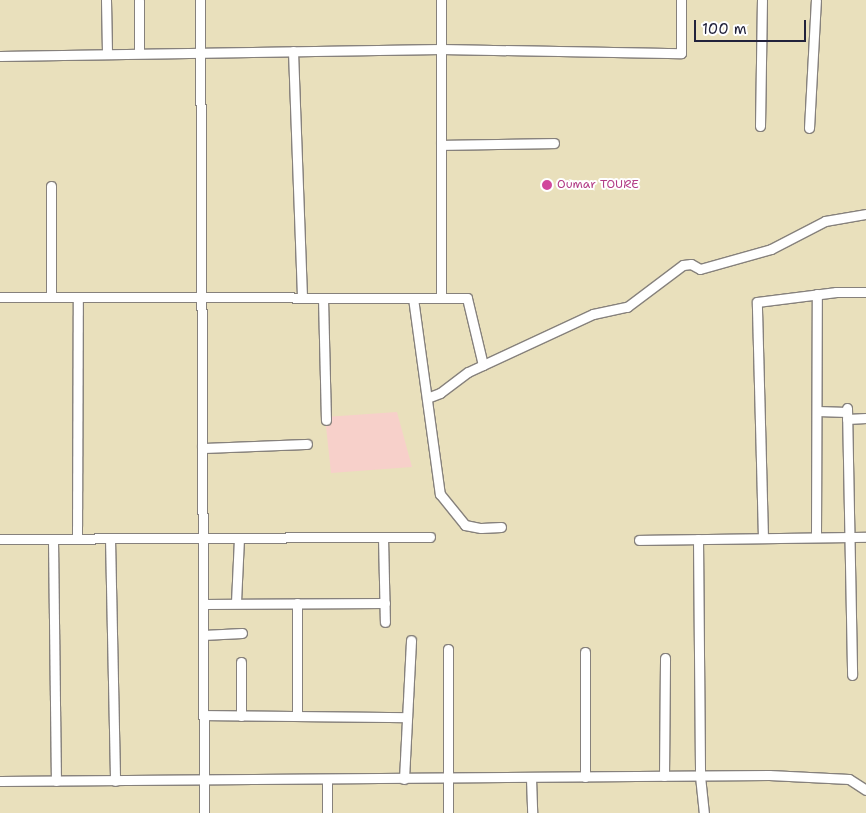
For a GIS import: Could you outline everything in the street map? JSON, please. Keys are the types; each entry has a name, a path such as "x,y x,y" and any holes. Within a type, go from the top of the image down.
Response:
{"street":[{"path":"106,0 107,54"},
{"path":"139,0 139,53"},
{"path":"200,0 204,813"},
{"path":"441,0 441,298"},
{"path":"0,56 441,50 681,53 681,0"},
{"path":"760,126 762,0"},
{"path":"808,128 816,0"},
{"path":"293,51 302,297"},
{"path":"441,145 554,143"},
{"path":"51,186 51,297"},
{"path":"427,398 440,393 482,365 593,314 627,307 683,265 691,264 700,269 771,249 825,221 866,214"},
{"path":"763,538 757,302 817,294 866,292"},
{"path":"816,537 817,294"},
{"path":"0,297 467,298 482,365"},
{"path":"77,539 78,297"},
{"path":"323,298 326,420"},
{"path":"413,298 440,494 465,525 481,528 501,527"},
{"path":"817,411 847,413 866,418"},
{"path":"847,413 852,675"},
{"path":"202,448 306,444"},
{"path":"639,540 866,536"},
{"path":"383,537 385,622"},
{"path":"0,539 430,537"},
{"path":"110,538 115,781"},
{"path":"236,602 239,538"},
{"path":"53,539 56,781"},
{"path":"698,539 700,776 704,813"},
{"path":"203,604 236,602 385,603"},
{"path":"297,603 297,716"},
{"path":"203,635 242,633"},
{"path":"404,779 411,640"},
{"path":"448,649 448,813"},
{"path":"585,652 585,777"},
{"path":"664,776 665,658"},
{"path":"241,662 241,716"},
{"path":"204,716 407,717"},
{"path":"0,781 700,776 849,779 866,790"},
{"path":"531,778 532,813"},
{"path":"327,780 327,813"}],"shaded area":[{"path":"397,412 412,467 331,473 325,417"}],"place":[{"name":"Oumar TOURE","path":"547,185"}]}
